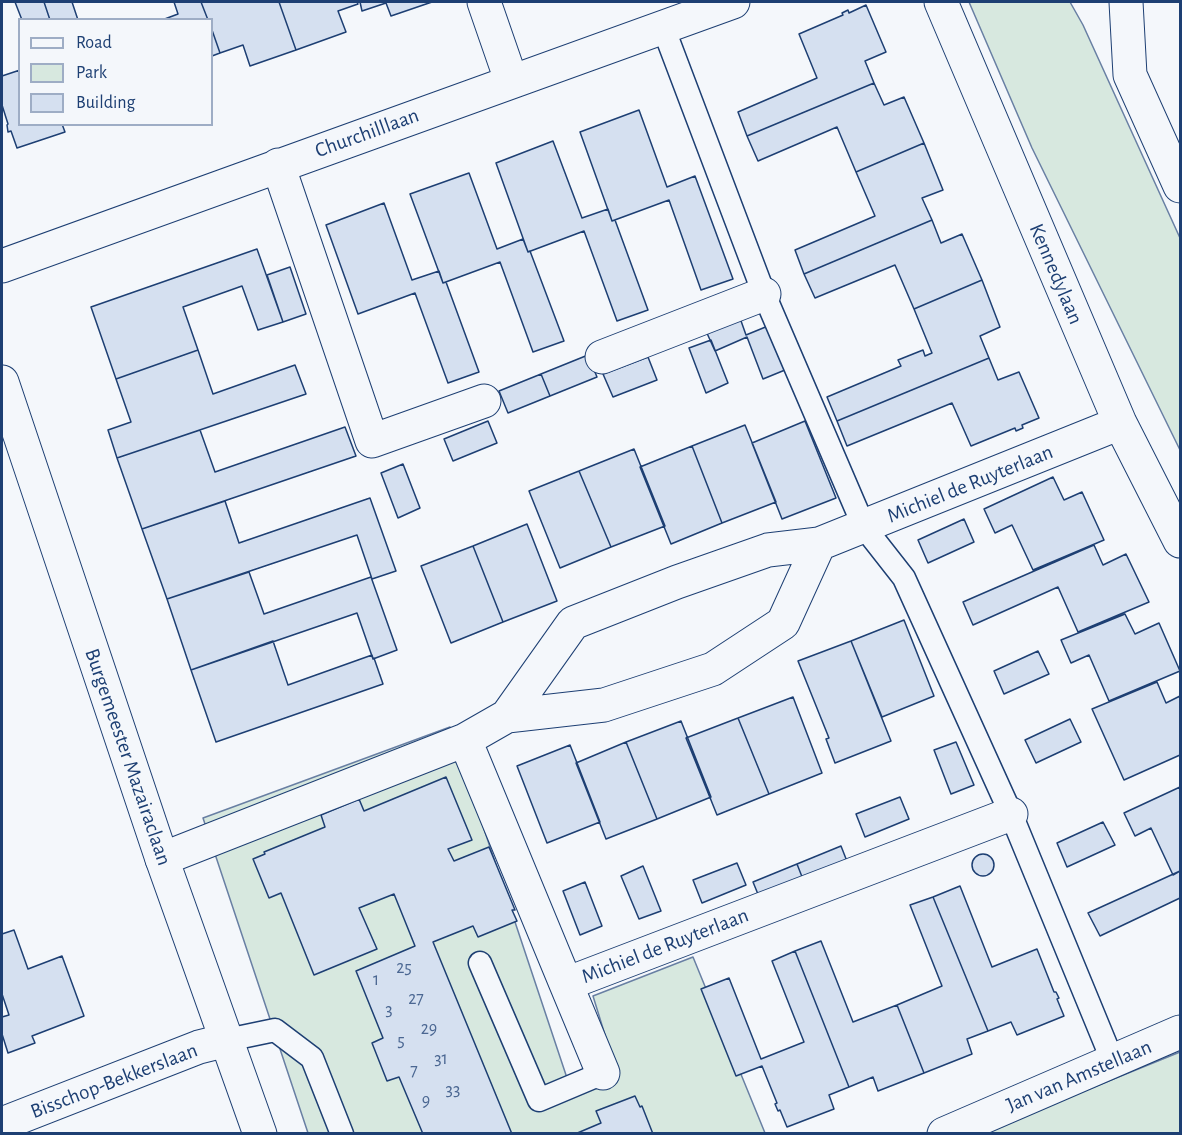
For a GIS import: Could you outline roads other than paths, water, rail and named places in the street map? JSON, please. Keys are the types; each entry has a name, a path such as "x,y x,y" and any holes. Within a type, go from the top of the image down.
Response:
{"street":[{"path":"484,2 511,80"},
{"name":"Churchilllaan","path":"2,266 511,80 733,2"},
{"name":"Kennedylaan","path":"942,2 1120,423 1180,541"},
{"path":"1126,2 1130,75 1180,186"},
{"path":"278,165 372,441 484,401"},
{"path":"602,357 764,294"},
{"name":"Burgemeester Mazairaclaan","path":"2,382 162,859 260,1132"},
{"name":"Michiel de Ruyterlaan","path":"507,716 573,623 676,582 768,550 819,544 1120,423"},
{"name":"Michiel de Ruyterlaan","path":"162,859 465,740 507,716 604,705 713,669 783,623 819,544"},
{"name":"Michiel de Ruyterlaan","path":"465,740 566,984 1011,814"},
{"path":"566,984 603,1073"},
{"name":"Jan van Amstellaan","path":"944,1134 1180,1032"},
{"name":"Bisschop-Bekkerslaan","path":"2,1124 199,1047 227,1040"}],"lane":[{"path":"663,27 764,294 864,527 904,578 1011,814 1113,1062"},
{"path":"480,963 539,1100 603,1073"},
{"path":"227,1040 275,1030 312,1058 342,1134"}]}
